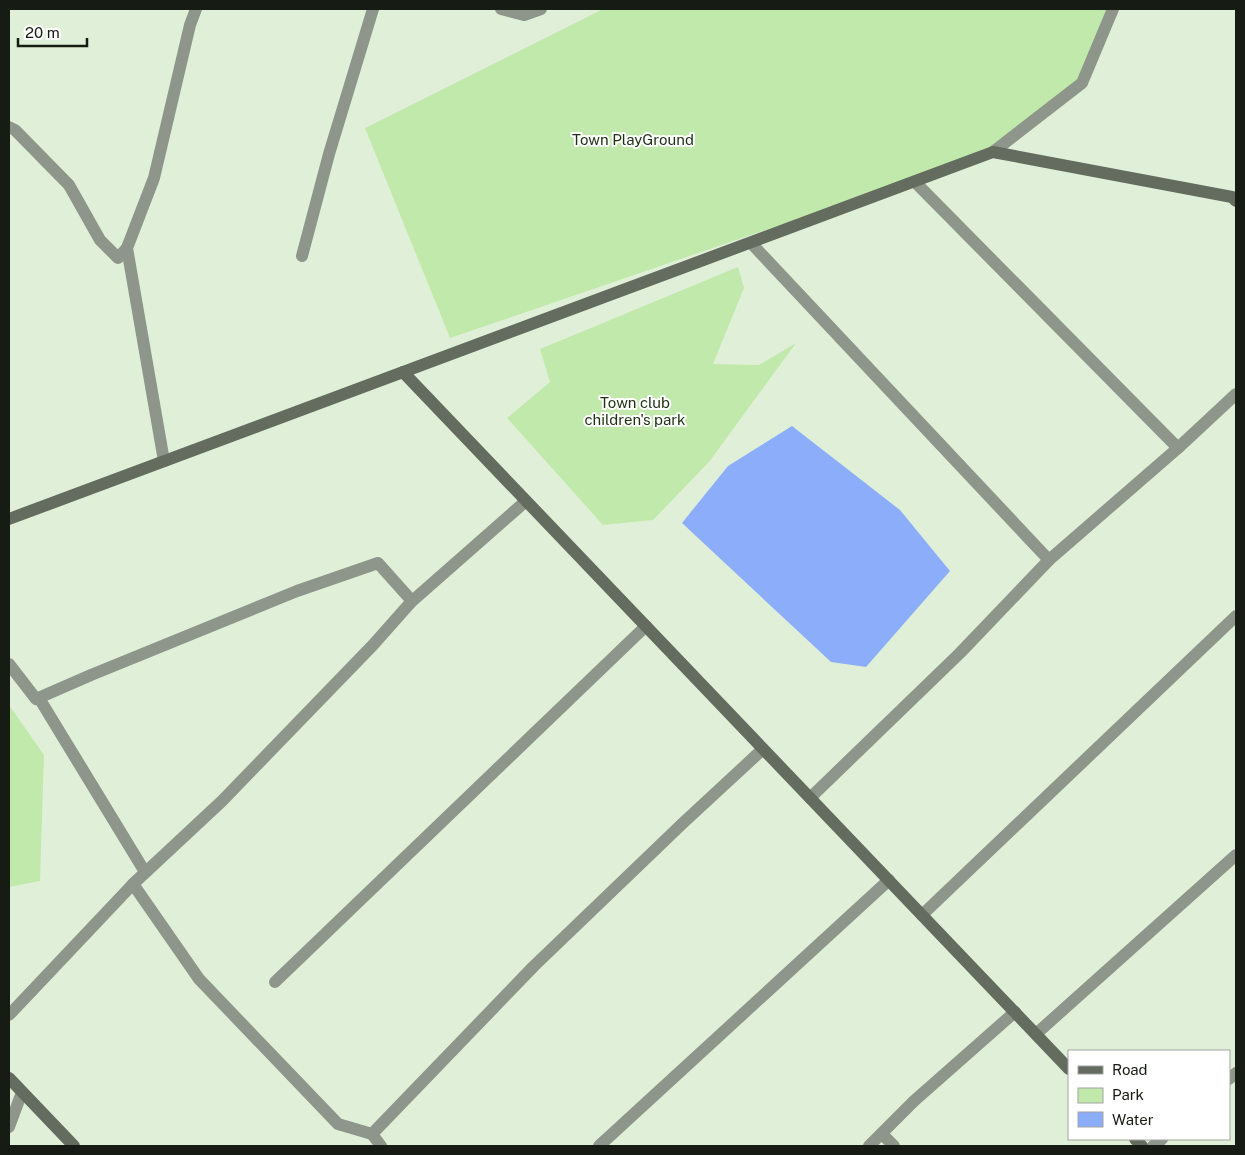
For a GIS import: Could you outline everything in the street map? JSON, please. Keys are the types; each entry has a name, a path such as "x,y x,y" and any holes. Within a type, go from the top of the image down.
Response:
{"main road":[{"path":"9,519 993,152 1232,198 1236,201"},
{"path":"403,372 1068,1068"},
{"path":"9,1078 74,1146"}],"street":[{"path":"9,127 15,130 69,185 100,240 118,258 127,248 154,178 190,26 196,9"},
{"path":"302,256 373,9"},
{"path":"501,9 524,15 541,9"},
{"path":"993,152 1082,83 1112,9"},
{"path":"915,182 1178,448"},
{"path":"750,243 1049,560"},
{"path":"127,248 164,461"},
{"path":"810,798 960,654 1049,560 1178,448 1236,394"},
{"path":"9,1015 133,884 222,801 374,645 410,603 526,501"},
{"path":"9,664 36,699 90,675 297,591 378,563 412,601 410,603"},
{"path":"922,915 1236,616"},
{"path":"275,982 646,626"},
{"path":"39,698 145,872"},
{"path":"372,1134 534,966 682,823 763,749"},
{"path":"1036,1034 1236,855"},
{"path":"599,1146 888,880"},
{"path":"133,884 199,979 212,993 338,1124 372,1134 381,1146"},
{"path":"869,1146 914,1102 1015,1012"},
{"path":"9,1127 22,1092"},
{"path":"882,1134 894,1146"}],"green space":[{"name":"Town PlayGround","path":"603,9 1111,9 1082,83 993,152 450,338 365,128"},
{"name":"Town club children's park","path":"738,267 744,288 713,364 759,365 796,343 709,462 653,520 603,525 507,418 550,382 540,349"},
{"path":"9,705 44,755 40,881 9,887"}],"water":[{"path":"792,426 900,510 950,571 866,667 831,662 682,523 728,466"}]}
